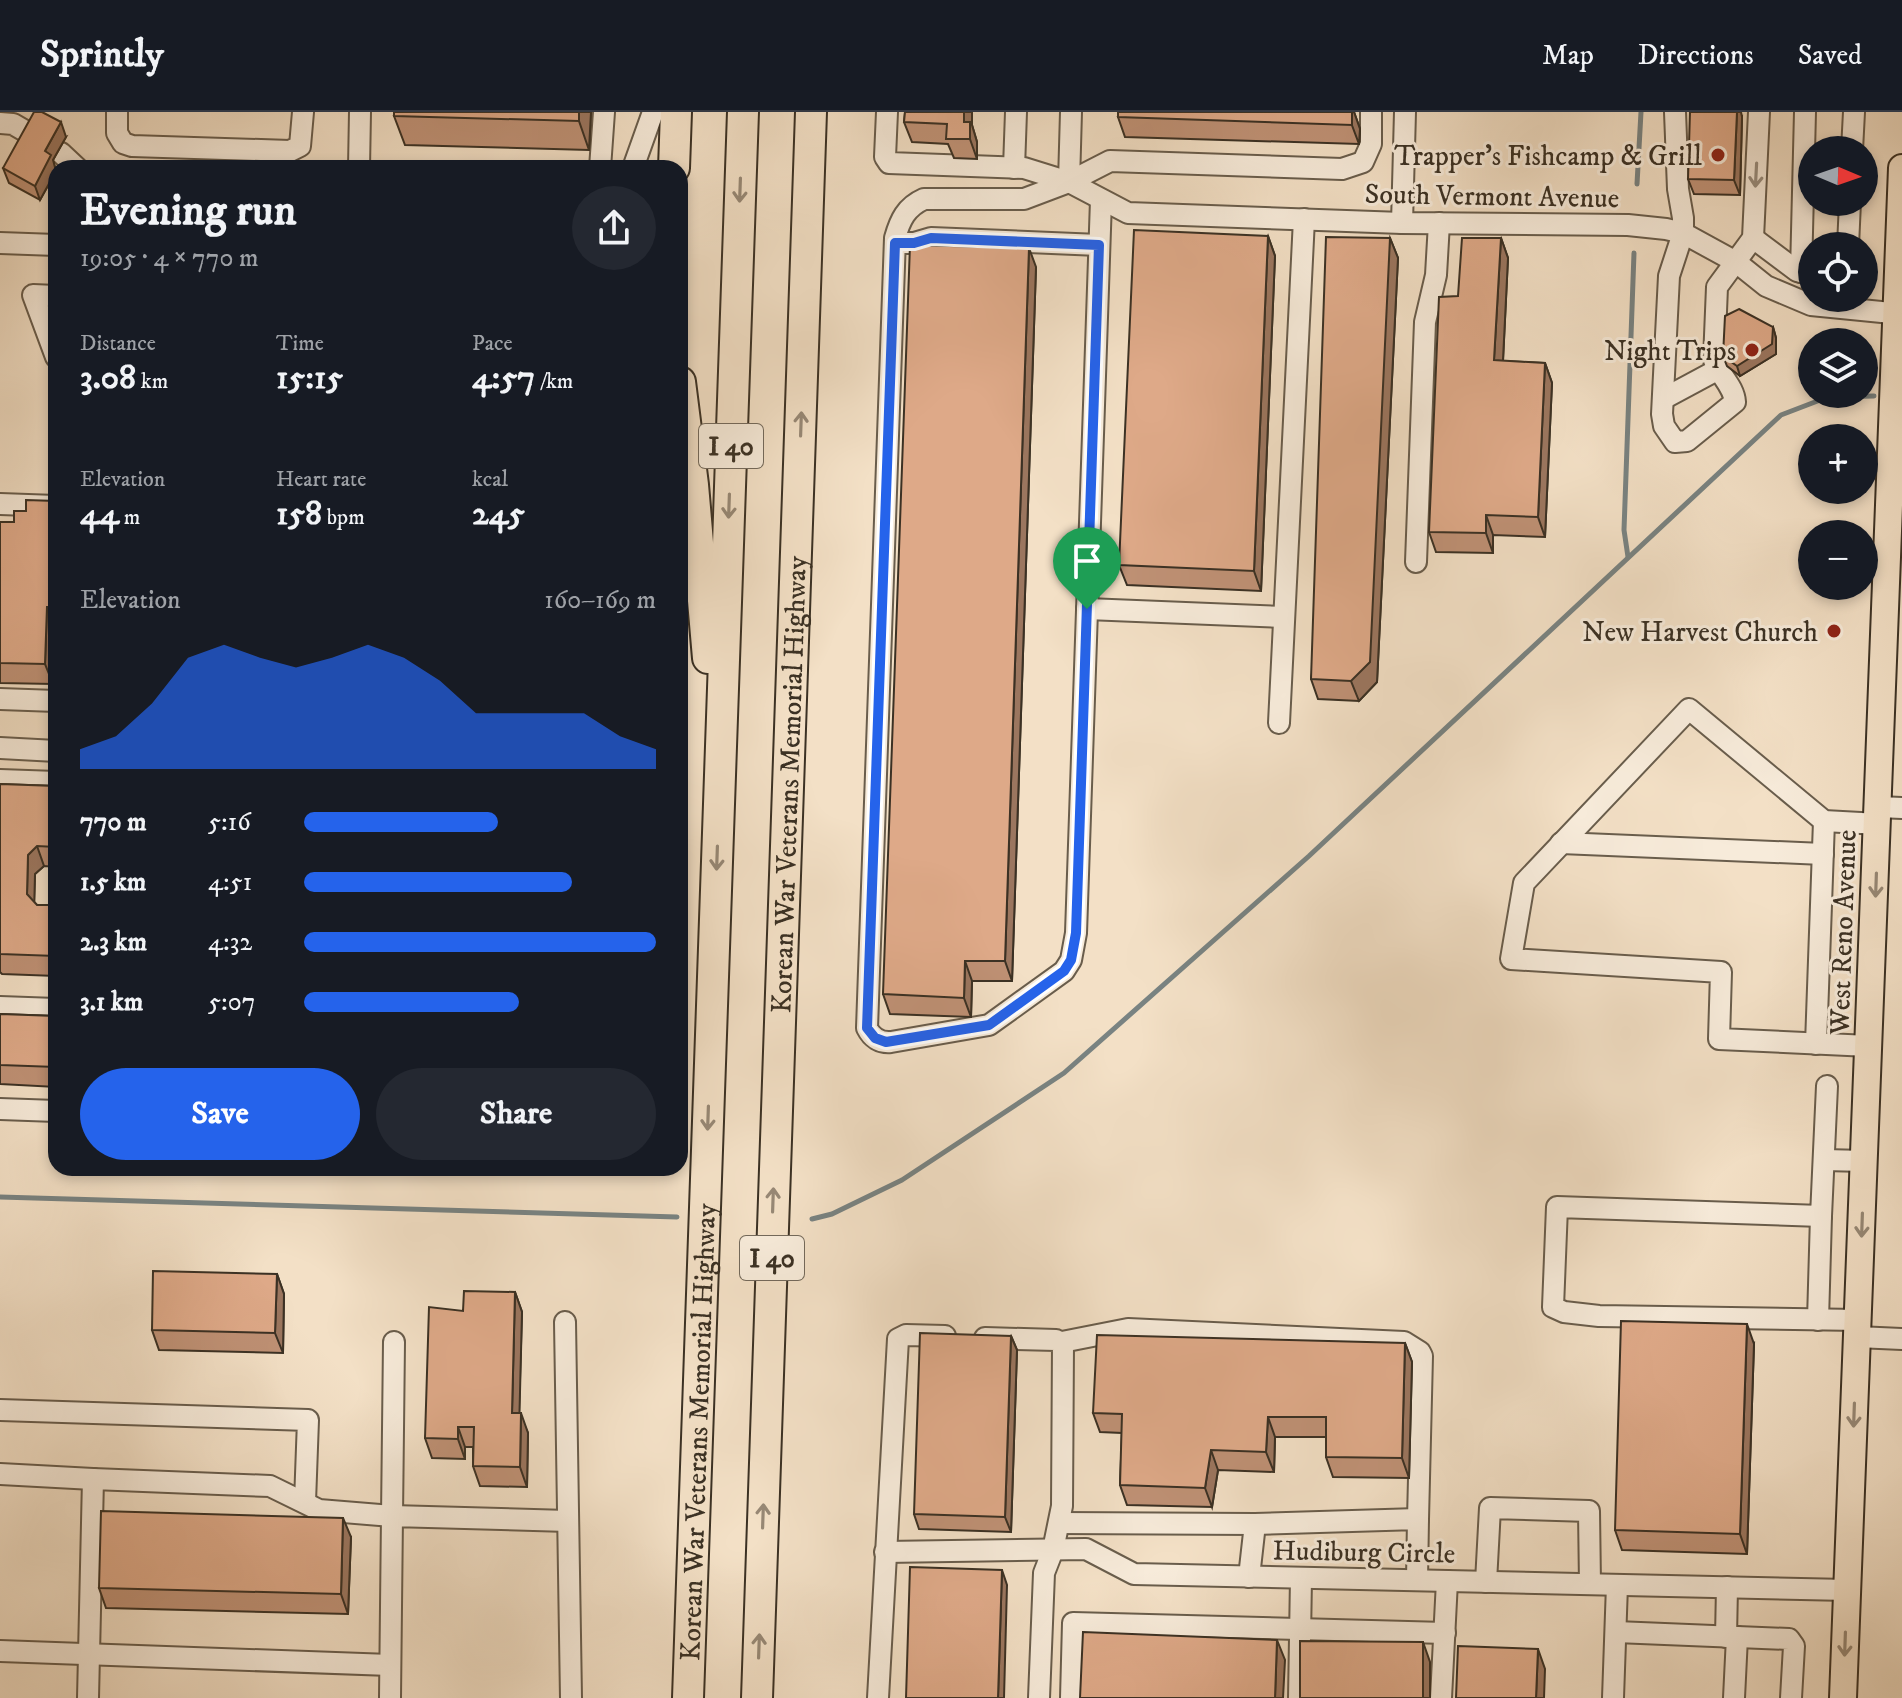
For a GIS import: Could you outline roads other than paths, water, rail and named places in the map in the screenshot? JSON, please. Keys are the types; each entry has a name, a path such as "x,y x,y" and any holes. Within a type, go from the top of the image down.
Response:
{"highway":[{"path":"674,160 676,112"},
{"name":"Korean War Veterans Memorial Highway","path":"688,1698 743,112"},
{"name":"Korean War Veterans Memorial Highway","path":"757,1698 811,112"},
{"path":"688,445 720,780"}],"main road":[{"name":"West Reno Avenue","path":"1843,1698 1869,1046 1887,813 1902,168"}],"street":[{"path":"117,112 117,133 123,143 132,146 290,151 300,146 303,112"},
{"path":"359,160 360,112"},
{"path":"601,160 604,112"},
{"path":"636,160 653,112"},
{"name":"South Vermont Avenue","path":"887,112 885,157 889,163 1024,168 1069,182 1128,213 1402,223 1628,225 1666,229 1683,233 1736,262 1766,286 1811,305 1899,314"},
{"path":"1014,168 1016,112"},
{"path":"1069,182 1071,112"},
{"path":"1101,200 1076,933 1071,960 1064,971 989,1025 891,1042 880,1041 867,1028 895,243 899,224 914,203 924,199 1024,199 1069,182 1110,161 1342,169 1363,162 1371,144 1371,112"},
{"path":"1402,223 1405,112"},
{"path":"1675,112 1683,233 1669,276 1663,399 1664,426 1675,442 1687,441 1735,402 1736,396 1717,370 1713,350 1716,294 1721,281 1753,238 1759,112"},
{"path":"1805,112 1806,232"},
{"path":"1853,136 1854,112"},
{"path":"0,123 13,124 32,135"},
{"path":"61,153 68,160"},
{"path":"1279,723 1304,219"},
{"path":"1416,562 1425,322 1436,275 1439,223"},
{"path":"895,243 914,243 931,238 1099,245"},
{"path":"1753,238 1798,269"},
{"path":"0,243 48,245"},
{"path":"48,296 33,295 48,335"},
{"path":"1663,399 1717,370"},
{"path":"0,504 48,506"},
{"path":"1087,609 1284,617"},
{"path":"0,699 48,701"},
{"path":"1869,1046 1719,1039 1721,972 1511,959 1524,883 1689,709 1824,821 1887,813"},
{"path":"0,748 48,751"},
{"path":"0,780 48,782"},
{"path":"1816,1044 1824,821"},
{"path":"1561,843 1823,854"},
{"path":"0,1007 48,1009"},
{"path":"1818,1320 1827,1086"},
{"path":"0,1109 48,1111"},
{"path":"1824,1160 1865,1161"},
{"path":"1821,1216 1557,1207 1553,1307 1564,1312 1599,1316 1818,1320 1902,1339"},
{"path":"565,1322 571,1698"},
{"path":"878,1698 900,1336 1062,1342 1128,1329 1398,1339 1422,1356 1417,1580"},
{"path":"390,1698 394,1342"},
{"path":"1039,1698 1044,1573 1053,1550 1062,1506 1062,1342"},
{"path":"0,1410 308,1420 305,1502"},
{"path":"0,1474 270,1486 319,1510 392,1516 568,1521"},
{"path":"88,1698 93,1479"},
{"path":"1486,1582 1490,1508 1589,1511 1590,1584"},
{"path":"1059,1523 1255,1524 1418,1519"},
{"path":"1249,1577 1255,1524"},
{"name":"Hudiburg Circle","path":"885,1552 1086,1549 1134,1574 1847,1590"},
{"path":"1299,1698 1301,1578"},
{"path":"1441,1698 1447,1581"},
{"path":"1613,1698 1617,1585"},
{"path":"1727,1587 1734,1698"},
{"path":"1071,1698 1073,1623 1445,1633"},
{"path":"1616,1632 1793,1641 1791,1698"},
{"path":"0,1651 390,1665"}],"waterway":[{"path":"1637,184 1641,112"},
{"path":"1628,557 1624,530 1634,253"},
{"path":"812,1219 832,1214 902,1180 1064,1073 1309,856 1781,415 1799,408"},
{"path":"0,1197 677,1217"}],"place":[{"name":"Trapper's Fishcamp & Grill","path":"1718,155"},
{"name":"Night Trips","path":"1752,350"},
{"name":"New Harvest Church","path":"1834,631"}]}
